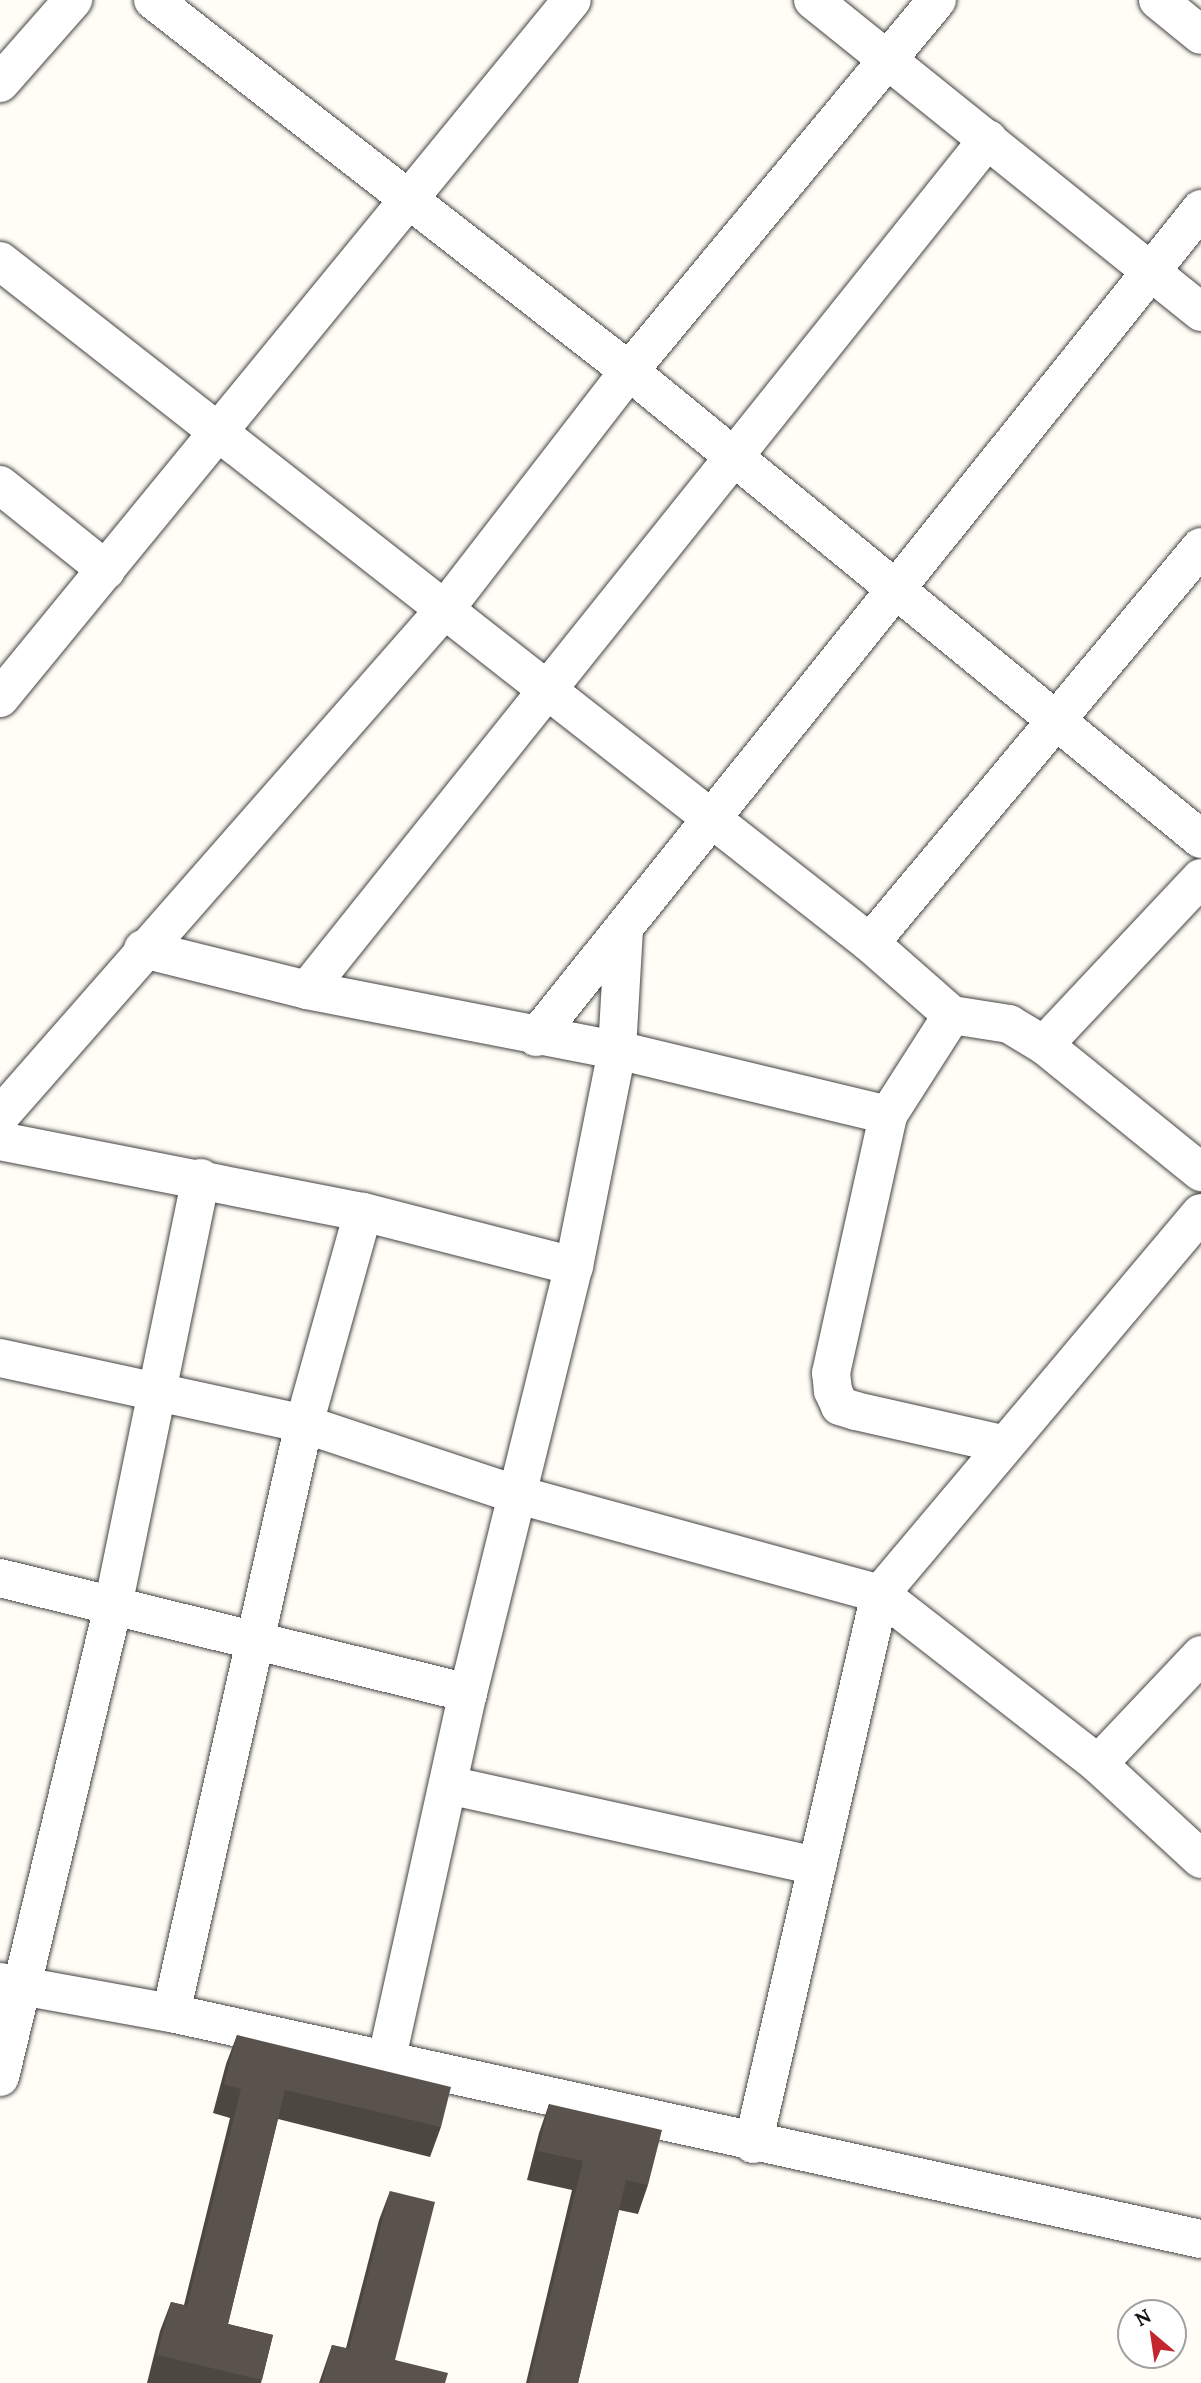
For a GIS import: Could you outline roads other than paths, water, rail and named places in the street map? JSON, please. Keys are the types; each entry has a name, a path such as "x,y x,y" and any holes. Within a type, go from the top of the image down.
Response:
{"street":[{"path":"0,83 73,0"},
{"path":"153,0 403,200 629,370 891,590 1201,839"},
{"path":"0,698 220,436 403,200 572,0"},
{"path":"813,0 1201,312"},
{"path":"7,1093 143,949 445,609 629,370 888,63 937,0"},
{"path":"1158,0 1201,35"},
{"path":"307,990 730,457 988,139"},
{"path":"536,1037 712,820 891,590 1201,209"},
{"path":"0,261 220,436 445,609 545,693 870,943 952,1015 1009,1024 1044,1045 1201,1172"},
{"path":"0,485 106,570"},
{"path":"870,943 1201,547"},
{"path":"1044,1045 1201,878"},
{"path":"386,2062 515,1494 574,1266 617,1050 624,929"},
{"path":"143,949 307,990 536,1037 617,1050 888,1115"},
{"path":"952,1015 888,1115 831,1373 833,1391 840,1406 1002,1444"},
{"path":"0,1141 201,1178 363,1212 574,1266"},
{"path":"0,2077 13,1983 113,1606 161,1389 201,1178"},
{"path":"171,2013 304,1424 363,1212"},
{"path":"753,2144 880,1594 1002,1444 1201,1213"},
{"path":"0,1358 161,1389 304,1424 515,1494 880,1594 1098,1765 1201,1859"},
{"path":"0,1578 255,1646 468,1693"},
{"path":"1098,1765 1201,1656"},
{"path":"448,1785 817,1866"},
{"path":"13,1983 171,2013 753,2144 1201,2239"}]}
